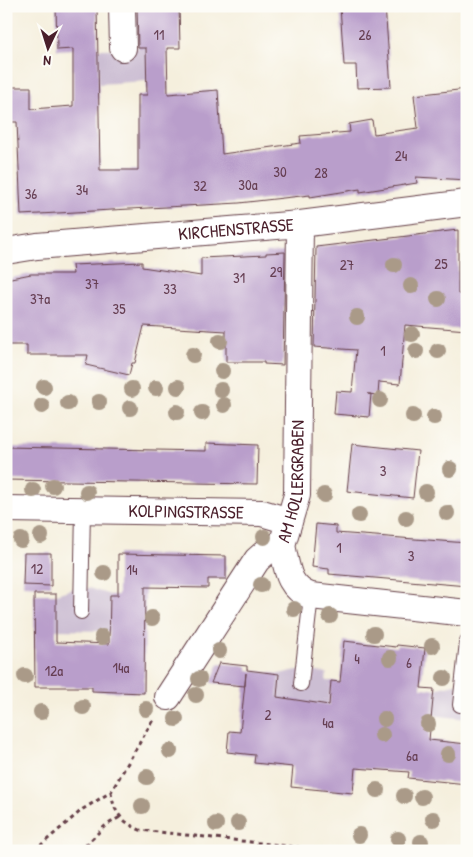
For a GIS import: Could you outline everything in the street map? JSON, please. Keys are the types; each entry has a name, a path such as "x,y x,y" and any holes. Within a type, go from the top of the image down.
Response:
{"street":[{"path":"122,6 122,48"},
{"name":"KIRCHENSTRASSE","path":"6,250 300,224 467,203"},
{"name":"AM HOLLERGRABEN","path":"168,697 256,560 285,533 297,495 300,224"},
{"name":"KOLPINGSTRASSE","path":"6,509 262,513 285,533"},
{"path":"285,533 286,564 293,583 303,593 311,596 467,613"}],"lane":[{"path":"81,612 83,510"},
{"path":"301,684 311,596"},
{"path":"460,705 467,642"}],"path":[{"path":"34,851 83,809 110,792 168,697"},
{"path":"110,792 113,806 120,817 129,825 140,830 334,851"},
{"path":"80,851 105,826 120,817"}],"shaded area":[{"path":"146,48 147,81 99,84 98,49"},
{"path":"75,588 89,588 110,595 109,631 55,630 56,594"},
{"path":"297,670 327,673 326,681 331,681 328,705 277,698 279,674"},
{"path":"454,684 467,685 467,719 431,715 434,689"}],"building":[{"path":"56,6 97,6 100,170 138,170 138,95 147,95 146,48 138,48 137,6 179,6 180,48 167,48 168,94 218,90 222,154 301,143 300,136 350,132 349,124 372,120 374,134 418,128 414,95 467,89 467,180 416,177 417,183 360,192 360,189 310,197 310,195 239,203 21,215 17,122 6,122 6,87 31,87 31,109 73,106 73,49 57,50"},
{"path":"340,6 385,6 391,87 357,88 356,65 344,65"},
{"path":"458,230 458,294 467,295 467,330 405,325 400,384 379,382 378,395 371,394 369,417 334,414 336,391 352,392 356,350 314,347 316,247"},
{"path":"285,252 283,365 264,364 264,362 226,362 226,331 144,326 135,363 132,363 129,375 86,365 88,355 27,355 27,345 6,345 6,279 31,274 73,274 72,265 142,262 142,267 201,276 201,258 266,255 266,253"},
{"path":"206,443 258,445 257,484 6,480 6,447 206,451"},
{"path":"352,444 418,451 413,498 347,491"},
{"path":"316,524 336,526 336,533 467,543 467,586 329,574 329,569 312,567"},
{"path":"24,553 51,553 51,586 23,585"},
{"path":"118,554 226,556 226,579 208,579 208,588 145,587 144,693 92,691 92,687 35,687 34,594 56,594 56,642 109,644 110,595 118,595"},
{"path":"344,641 396,647 397,645 425,648 421,688 434,689 429,740 467,744 467,784 408,778 409,772 355,768 353,793 291,787 293,767 254,763 255,755 227,752 229,731 240,732 245,686 211,683 219,663 247,666 247,670 279,674 277,697 329,705 331,681 340,682"}]}
